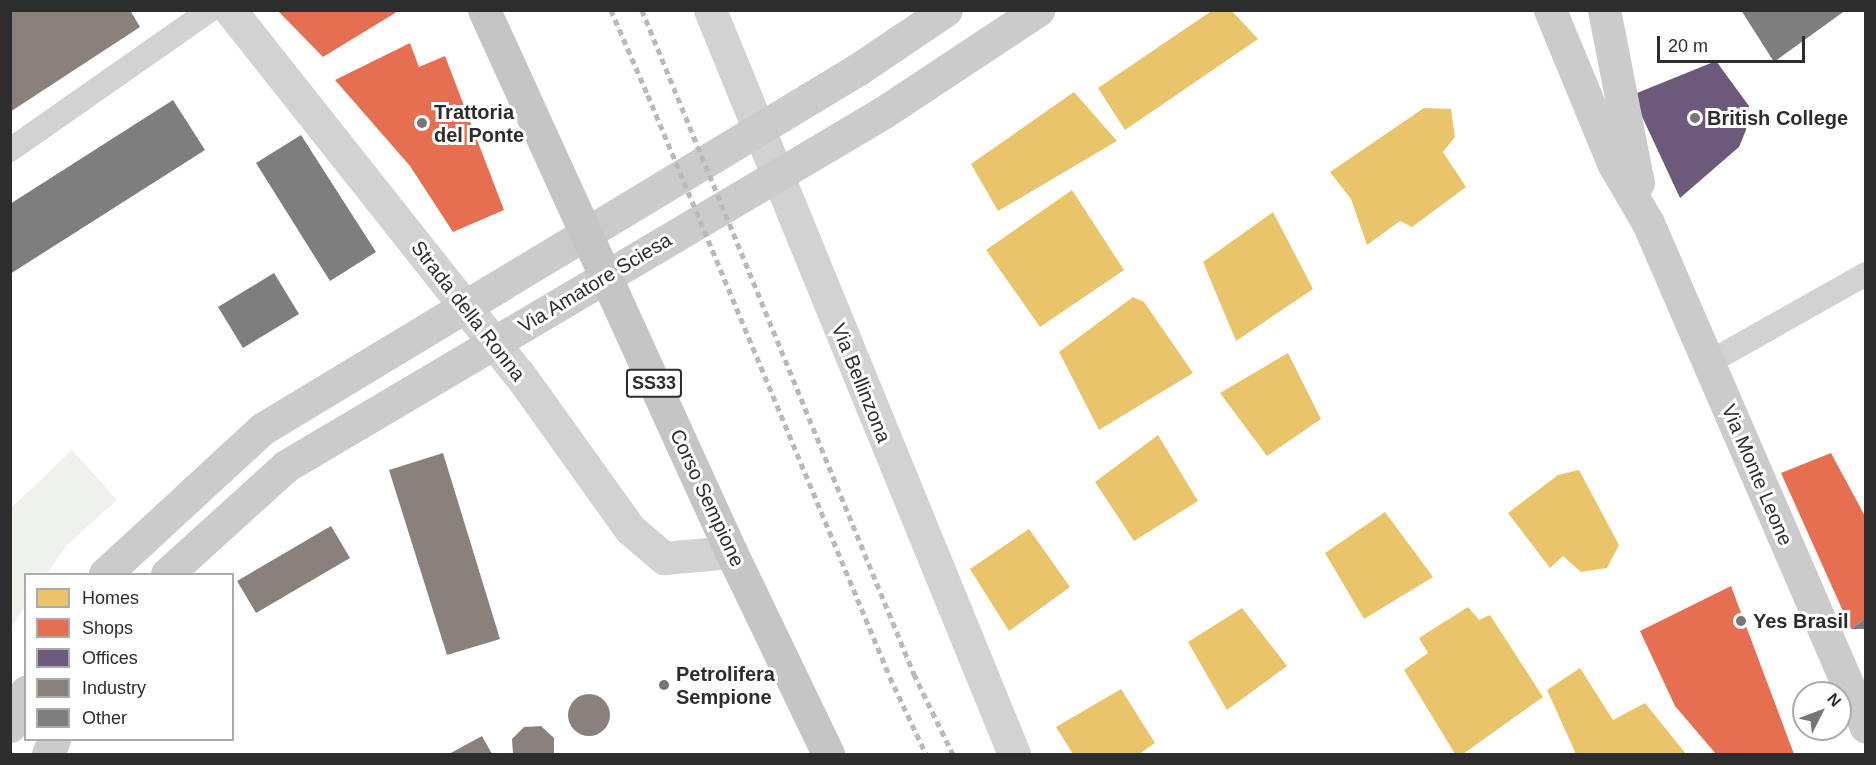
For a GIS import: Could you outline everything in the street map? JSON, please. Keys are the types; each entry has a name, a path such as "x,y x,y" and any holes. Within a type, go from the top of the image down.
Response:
{"main road":[{"name":"Corso Sempione","path":"484,10 731,552 828,754"}],"street":[{"name":"Strada della Ronna","path":"230,10 519,374 630,528 664,558 731,552"},
{"name":"Via Bellinzona","path":"710,10 1014,754"},
{"path":"106,573 262,429 857,70 946,10"},
{"name":"Via Amatore Sciesa","path":"168,573 286,466 884,112 1038,10"},
{"name":"Via Monte Leone","path":"1550,10 1613,163 1648,223 1866,727"},
{"name":"Via Monte Leone","path":"1605,10 1631,156 1648,223"},
{"path":"10,726 24,696"}],"lane":[{"path":"10,150 210,10"},
{"path":"1708,363 1866,274"}],"shaded area":[{"path":"72,450 117,500 67,545 48,573 24,573 24,608 11,628 11,508"}],"building: Homes":[{"path":"1213,10 1231,10 1258,39 1125,130 1098,88"},
{"path":"1074,92 1117,141 998,211 971,164"},
{"path":"1424,108 1451,109 1455,137 1443,152 1466,187 1412,227 1400,221 1367,245 1351,199 1330,172"},
{"path":"1072,190 1124,270 1040,327 986,250"},
{"path":"1273,212 1313,289 1236,341 1203,262"},
{"path":"1133,297 1144,302 1193,373 1099,430 1059,352"},
{"path":"1288,353 1321,419 1267,456 1220,393"},
{"path":"1158,435 1198,501 1134,541 1095,482"},
{"path":"1579,470 1619,545 1607,568 1581,572 1563,556 1550,568 1508,513 1558,475"},
{"path":"1385,512 1433,577 1364,619 1325,553"},
{"path":"1029,529 1070,587 1009,631 970,569"},
{"path":"1468,607 1479,620 1490,615 1543,697 1463,754 1455,754 1404,670 1428,653 1419,638"},
{"path":"1242,608 1287,666 1227,710 1188,642"},
{"path":"1580,668 1613,720 1645,703 1686,754 1576,754 1547,690"},
{"path":"1121,689 1155,743 1139,754 1073,754 1056,727"}],"building: Shops":[{"path":"277,10 400,10 323,57"},
{"name":"Trattoria del Ponte","path":"410,43 419,67 445,56 504,210 453,232 410,166 335,80"},
{"path":"1831,453 1866,518 1866,618 1851,629 1781,473"},
{"path":"1731,586 1794,754 1716,754 1675,706 1640,631"}],"building: Offices":[{"name":"British College","path":"1716,61 1749,106 1746,130 1739,147 1680,198 1632,95"}],"building: Industry":[{"path":"10,10 130,10 140,27 10,112"},
{"path":"443,453 500,639 447,655 389,470"},
{"path":"331,526 350,558 256,613 237,581"},
{"path":"589,694 597,695 604,700 609,707 609,723 604,730 597,735 589,736 581,735 574,730 569,723 568,715 569,707 574,700 581,695"},
{"path":"541,726 554,738 554,754 513,754 512,739 524,727"},
{"path":"482,736 492,754 449,754"}],"building: Other":[{"path":"1741,10 1846,10 1774,62"},
{"path":"173,100 205,150 10,274 10,204"},
{"path":"301,135 376,252 330,281 256,163"},
{"path":"274,273 299,314 243,348 218,307"},
{"path":"1866,618 1866,629 1851,629"}],"railway":[{"path":"611,10 890,677 926,754"},
{"path":"642,10 914,674 953,754"}],"place":[{"name":"British College","path":"1695,118"},
{"name":"Trattoria del Ponte","path":"422,123"},
{"name":"Yes Brasil","path":"1741,621"},
{"name":"Petrolifera Sempione","path":"664,685"}]}
